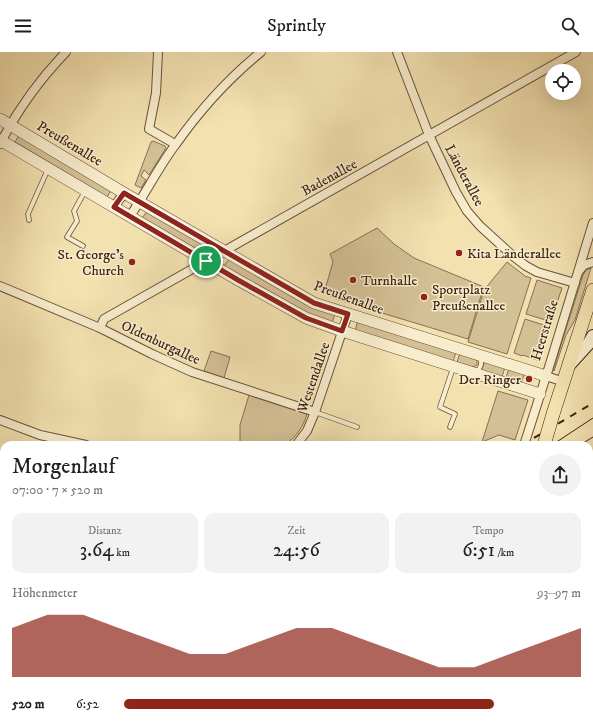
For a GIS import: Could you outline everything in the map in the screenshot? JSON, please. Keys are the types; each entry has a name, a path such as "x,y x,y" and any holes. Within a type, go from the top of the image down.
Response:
{"main road":[{"path":"545,441 593,290"},
{"path":"569,366 592,341"}],"street":[{"path":"66,52 25,102 1,141 306,318 342,331 454,365 540,394"},
{"path":"158,52 156,93 149,129 175,144"},
{"path":"130,216 175,144 198,115 221,90 261,52"},
{"name":"Länderallee","path":"396,52 430,135 456,192 467,211 480,226 526,266 537,272 575,283"},
{"name":"Badenallee","path":"100,328 104,319 576,52"},
{"name":"Preußenallee","path":"0,119 314,303 564,382"},
{"path":"114,207 124,193"},
{"name":"Heerstraße","path":"525,441 593,223"},
{"path":"578,272 584,265 593,262"},
{"name":"Oldenburgallee","path":"0,286 100,328 192,372 315,412"},
{"name":"Westendallee","path":"299,441 307,431 315,412 348,314"},
{"path":"0,420 40,435 68,441"}],"lane":[{"path":"29,220 28,214 48,168"},
{"path":"83,246 68,237 77,221 74,211 86,190"},
{"path":"475,372 479,369 482,361 480,356"},
{"path":"450,427 455,414 440,407 448,378 454,365"},
{"path":"315,412 357,427"}],"shaded area":[{"path":"19,135 112,189 107,197 15,142"},
{"path":"153,141 165,146 166,148 149,175 144,170 141,176 146,180 141,188 135,185 151,142"},
{"path":"148,210 209,246 202,252 142,218"},
{"path":"377,228 394,244 414,258 484,287 468,339 339,300 324,293 333,262 330,254"},
{"path":"230,258 335,314 332,323 319,320 224,266"},
{"path":"507,262 525,276 531,278 507,354 468,342 484,290"},
{"path":"591,268 575,320 566,335 554,371 553,370 583,275 586,270"},
{"path":"537,280 562,288 552,322 526,314"},
{"path":"525,319 550,327 542,348 544,348 540,361 514,353"},
{"path":"358,320 456,352 453,362 355,331"},
{"path":"211,351 230,357 224,378 204,371"},
{"path":"460,353 477,360 477,365 473,367 457,362"},
{"path":"485,361 505,367 502,377 481,371"},
{"path":"509,368 525,373 521,383 506,378"},
{"path":"498,391 528,400 515,440 499,435 482,441"},
{"path":"249,395 307,414 304,423 296,435 290,441 240,441 240,425"}],"tram line":[{"path":"558,441 593,418"},
{"path":"586,441 593,437"}],"railway":[{"path":"529,441 593,403"}],"place":[{"name":"Kita Länderallee","path":"459,253"},
{"name":"St. George’s Church","path":"132,262"},
{"name":"Turnhalle","path":"353,280"},
{"name":"Sportplatz Preußenallee","path":"424,297"},
{"name":"Der Ringer","path":"529,379"}],"route":[{"path":"124,193 314,303 348,314 342,331 306,318 206,261 114,207 124,193"}]}
